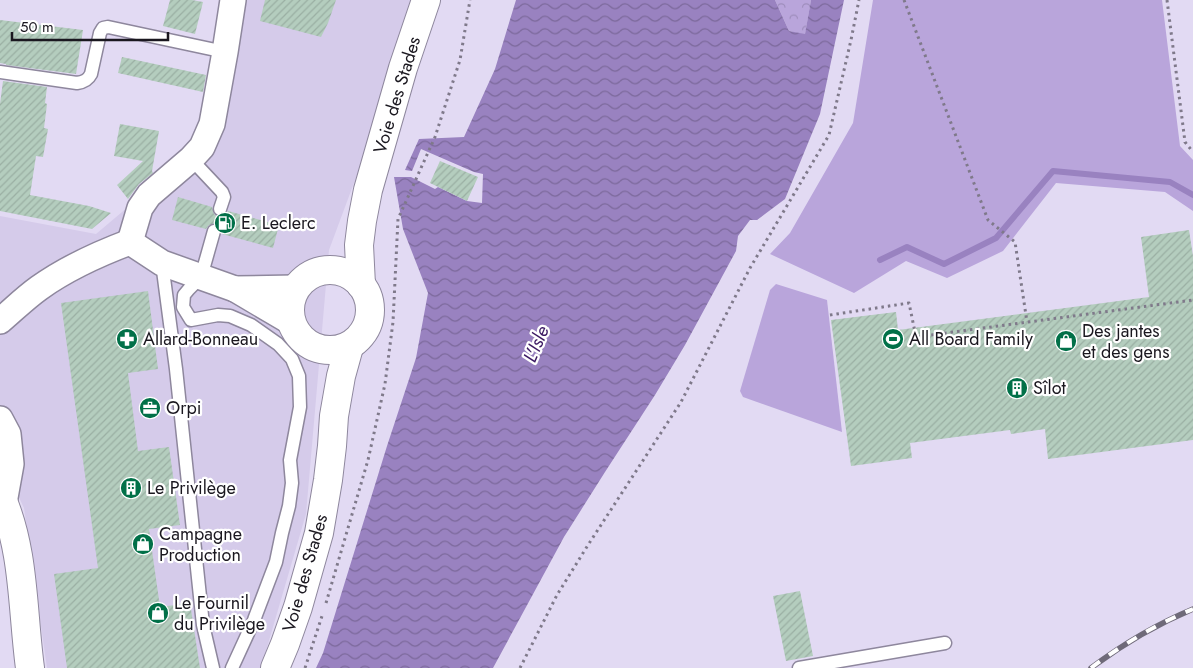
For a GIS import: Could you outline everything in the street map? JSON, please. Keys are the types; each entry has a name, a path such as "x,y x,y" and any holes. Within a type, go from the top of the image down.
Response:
{"main road":[{"name":"Voie des Stades","path":"361,284 359,245 368,190 403,68 426,0"},
{"name":"Voie des Stades","path":"322,270 342,242 368,190"},
{"path":"322,270 333,270 353,277 361,284 367,295 370,319 366,330 358,340 348,347 325,351 313,348 296,333 289,311 295,288 302,280 322,270"},
{"name":"Voie des Stades","path":"275,668 298,607 320,533 328,480 334,416 348,347"},
{"name":"Voie des Stades","path":"313,348 325,376 334,416"},
{"path":"1,502 14,569 21,668"},
{"path":"1,502 13,530 21,568 30,668"}],"street":[{"path":"130,242 140,208 149,195 191,159 202,147 212,124 233,0"},
{"path":"130,242 162,263 235,289 291,322"},
{"path":"0,321 39,288 66,271 94,256 130,242"},
{"path":"235,289 295,288"},
{"path":"0,419 8,434 12,464 1,502"}],"lane":[{"path":"0,72 77,83 83,82 91,74 100,33 103,28 108,27 225,52"},
{"path":"191,159 222,192 224,197 220,209"},
{"path":"191,320 183,307 184,295 201,277 214,231"},
{"path":"162,263 176,369 203,625 213,668"},
{"path":"170,327 191,320 218,315 230,316 251,325 278,344 292,359 298,376 300,408 290,460 292,484 290,506 276,562 254,620 232,668"},
{"path":"799,668 945,642"}],"path":[{"path":"306,668 356,504 368,460 384,384 393,322 398,219 435,138 460,60 470,0"},
{"path":"520,668 558,595 681,402 750,268 829,135 859,0"},
{"path":"904,0 988,220 1015,242 1027,322"},
{"path":"1167,0 1185,142 1193,152"},
{"path":"830,316 909,303 916,337 1193,300"}],"shaded area":[{"name":"Le Privilège","path":"232,0 422,0 329,250 306,514 261,668 47,668 24,508 0,458 0,216 96,234 199,147"}],"green space":[{"path":"775,0 811,0 805,35 789,31"},
{"path":"873,0 1162,0 1180,146 1193,160 1193,211 1165,192 1056,183 1003,251 947,278 906,261 854,293 770,254 790,233 853,123"},
{"path":"776,284 827,300 842,432 743,397 740,391 770,290"}],"water":[{"name":"L'Isle","path":"516,0 775,0 789,31 805,34 811,0 844,0 820,114 785,199 757,220 750,220 738,236 736,251 685,345 564,537 493,668 316,668 323,653 416,358 428,293 403,229 394,177 411,177 435,189 438,187 467,201 482,203 483,174 474,172 421,149 412,171 405,170 419,139 464,137 495,69"}],"building":[{"path":"170,0 203,2 195,34 163,26"},
{"path":"265,0 336,0 321,37 260,21"},
{"path":"0,20 83,30 76,74 0,63"},
{"path":"122,57 206,75 203,92 118,73"},
{"path":"3,81 47,87 44,128 48,129 43,157 36,156 30,195 89,206 111,213 92,229 0,211 0,104"},
{"path":"120,124 159,131 153,173 139,184 128,199 117,185 143,161 114,156"},
{"path":"440,161 478,177 467,201 430,183"},
{"name":"E. Leclerc","path":"178,197 212,207 214,214 218,217 225,215 228,211 279,225 273,248 222,234 222,229 216,223 209,225 206,229 172,220"},
{"name":"Sîlot","path":"1189,230 1193,256 1193,440 1048,459 1045,429 1011,434 1010,430 910,443 912,458 851,466 831,320 896,312 898,330 1149,297 1141,237"},
{"name":"Le Privilège","path":"148,291 158,369 128,373 138,451 169,447 180,525 149,529 160,607 190,603 200,668 67,668 54,574 98,568 61,303"},
{"path":"800,591 813,656 786,661 773,596"}],"waterway":[{"path":"880,260 907,247 944,264 996,238 1053,171 1170,182 1193,195"}],"railway":[{"path":"1091,668 1140,635 1193,609"}],"place":[{"name":"E. Leclerc","path":"225,223"},
{"name":"Allard-Bonneau","path":"127,339"},
{"name":"All Board Family","path":"893,339"},
{"name":"Des jantes et des gens","path":"1066,341"},
{"name":"Sîlot","path":"1017,388"},
{"name":"Orpi","path":"150,408"},
{"name":"Le Privilège","path":"131,488"},
{"name":"Campagne Production","path":"143,544"},
{"name":"Le Fournil du Privilège","path":"158,613"}]}
